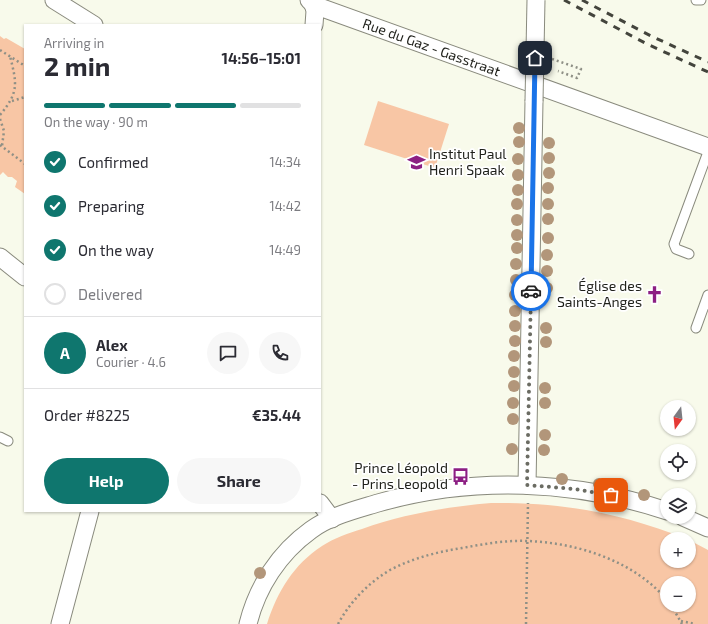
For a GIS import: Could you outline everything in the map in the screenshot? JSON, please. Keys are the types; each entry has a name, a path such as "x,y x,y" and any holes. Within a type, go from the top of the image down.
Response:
{"street":[{"path":"54,0 92,24"},
{"path":"527,492 536,0"},
{"path":"312,2 314,24"},
{"name":"Rue du Gaz - Gasstraat","path":"312,2 708,147"},
{"path":"0,257 24,276"},
{"path":"248,624 257,594 270,572 290,548 311,530 352,510 395,498 436,490 527,492 574,489 611,495 660,509"},
{"path":"321,504 332,519"},
{"path":"60,624 90,512"}],"lane":[{"path":"696,0 701,0"},
{"path":"689,254 676,249 674,244 708,152"},
{"path":"696,328 708,295"}],"path":[{"path":"0,50 24,65"},
{"path":"10,56 15,78 12,101"},
{"path":"547,57 581,69 577,78 558,71"},
{"path":"0,115 12,101 24,97"},
{"path":"0,119 4,131 1,146 24,163"},
{"path":"526,624 527,492"},
{"path":"338,624 357,597 374,582 405,563 458,548 495,543 527,541 543,542 582,550 622,564 644,577 660,593"},
{"path":"676,612 681,622 695,624"}],"shaded area":[{"path":"0,36 24,48 24,193 15,187 17,181 12,177 8,177 3,172 0,175"},
{"path":"378,101 449,124 435,168 364,145"},
{"path":"491,503 517,503 567,507 639,522 668,532 660,532 660,568 696,568 696,544 708,550 708,624 267,624 281,590 295,570 312,553 327,543 347,534 394,519 441,509"}],"railway":[{"path":"564,0 647,44 708,72"},
{"path":"582,0 651,36 708,62"}],"way so far":[{"path":"531,291 527,485 574,489 611,495"}],"place":[{"name":"Institut Paul Henri Spaak","path":"416,162"},
{"name":"Église des Saints-Anges","path":"655,294"},
{"name":"Prince Léopold - Prins Leopold","path":"461,476"}],"route":[{"path":"531,291 535,58"}]}
